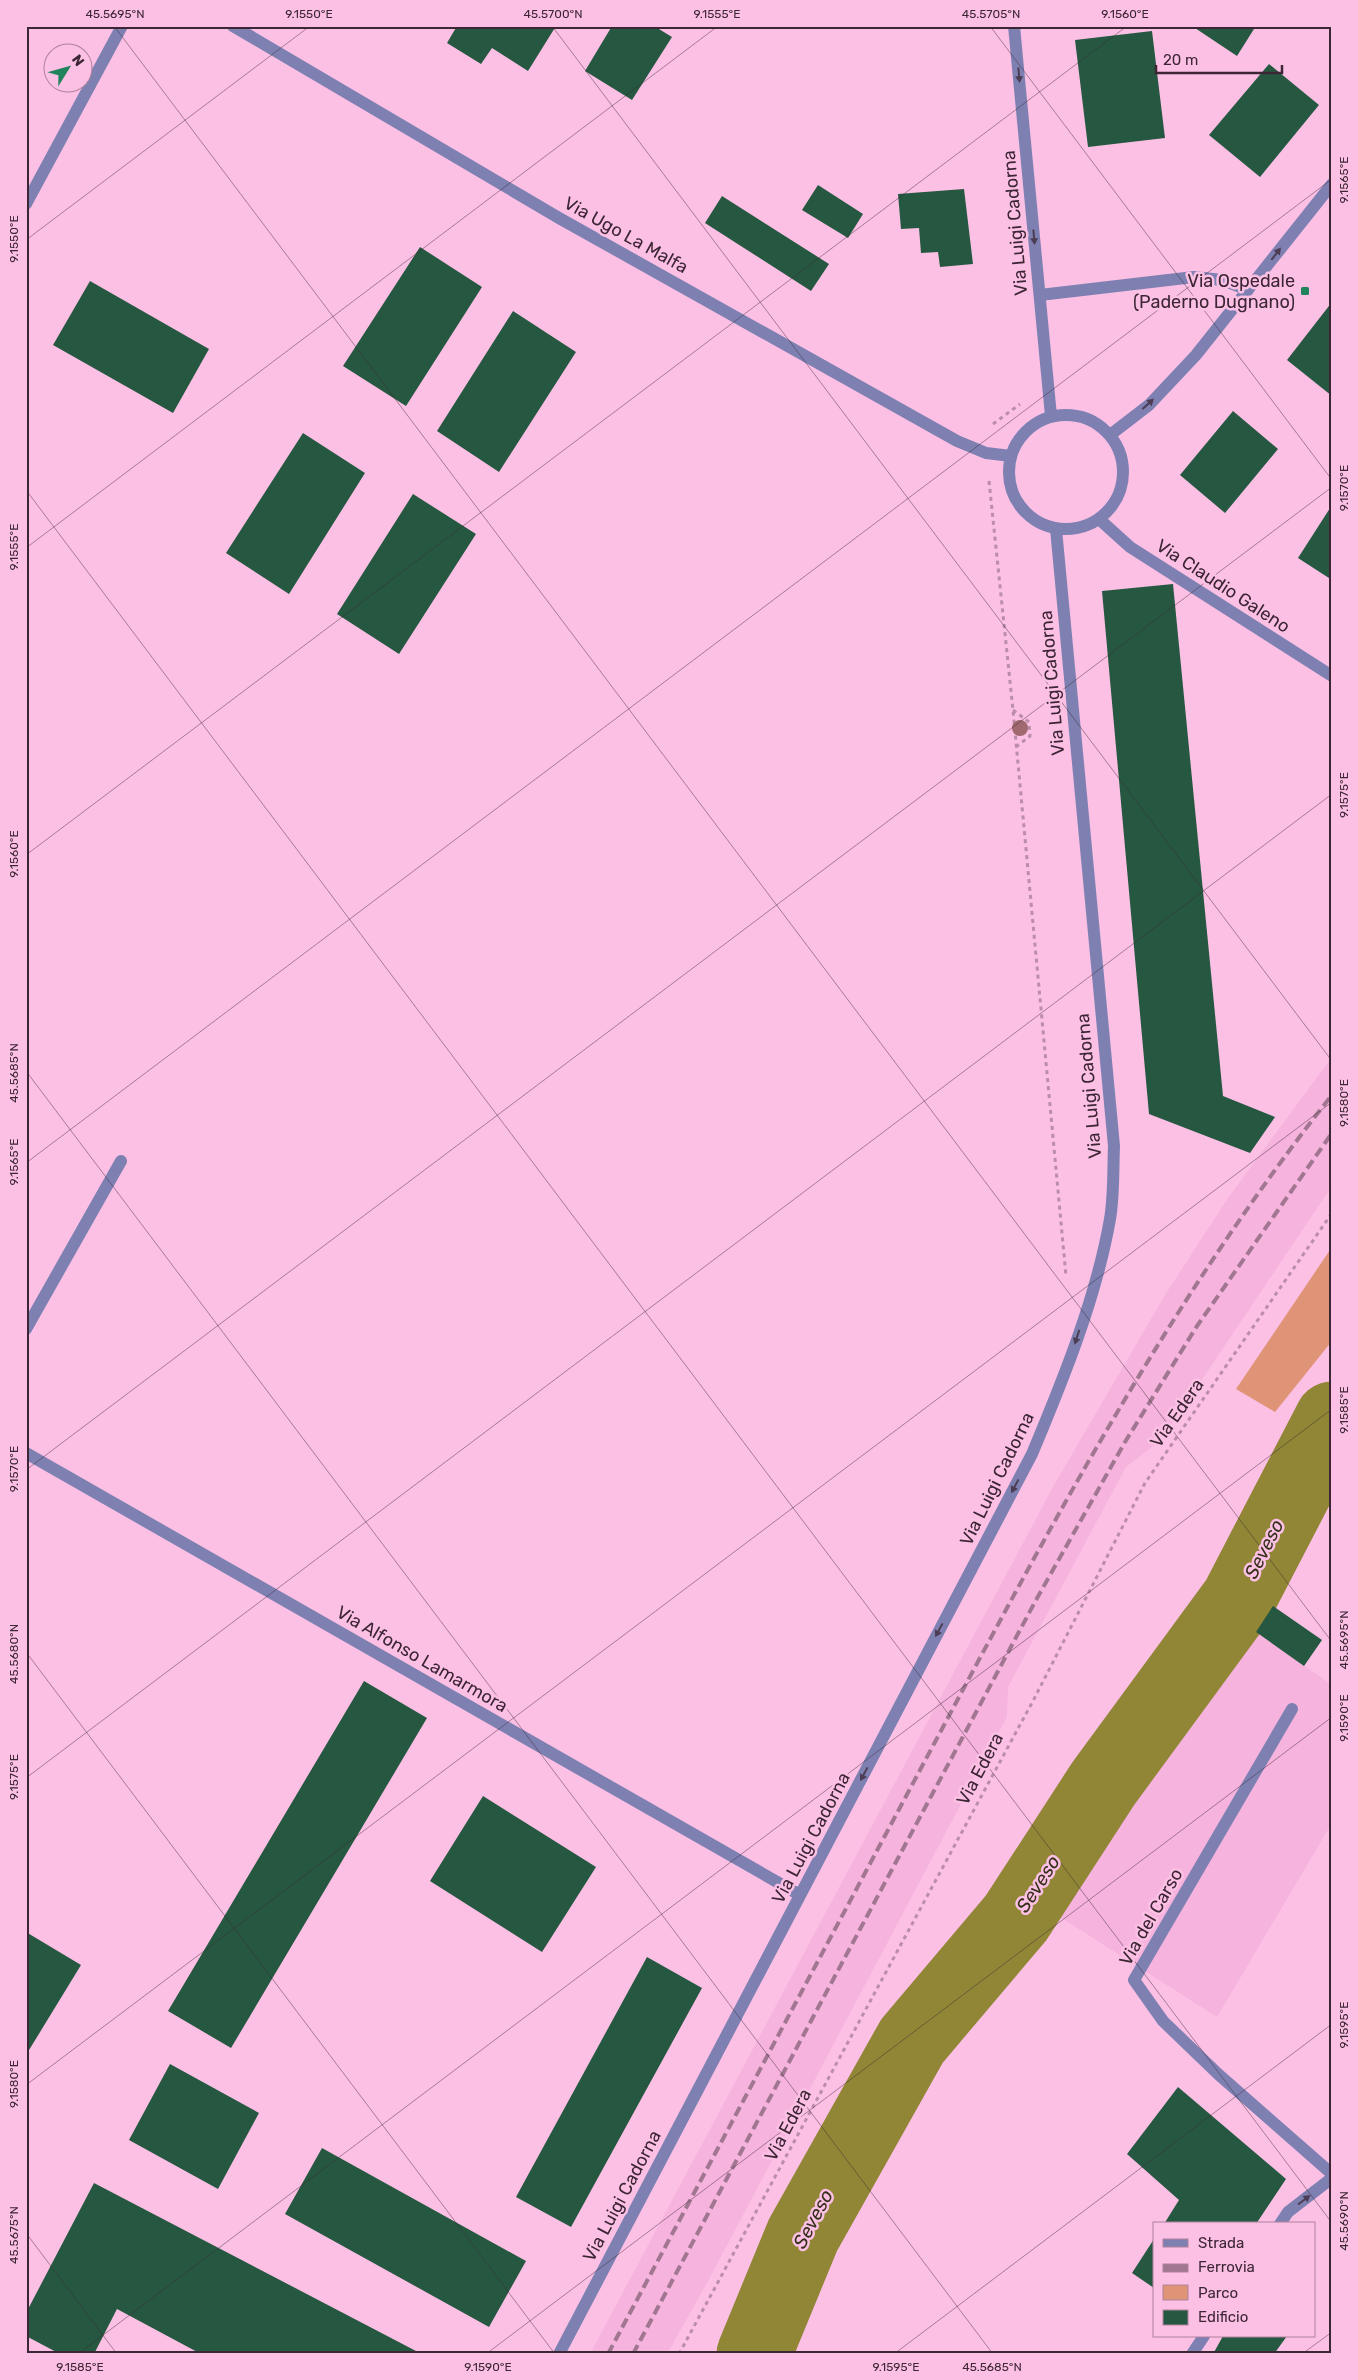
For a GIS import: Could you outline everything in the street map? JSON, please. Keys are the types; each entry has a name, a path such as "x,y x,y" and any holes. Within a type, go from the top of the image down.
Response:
{"street":[{"path":"26,204 122,26"},
{"name":"Via Ugo La Malfa","path":"232,26 559,218 957,441 986,453 1011,456"},
{"name":"Via Luigi Cadorna","path":"1014,26 1051,416"},
{"path":"1110,435 1149,405 1196,355 1332,184"},
{"path":"1040,295 1194,276 1222,280 1248,290"},
{"path":"1051,416 1081,416 1102,426 1110,435 1123,461 1122,486 1112,507 1099,519 1075,529 1056,528 1043,524 1028,515 1016,498 1009,476 1011,456 1020,438 1033,424 1051,416"},
{"name":"Via Claudio Galeno","path":"1099,519 1130,547 1332,676"},
{"name":"Via Luigi Cadorna","path":"560,2354 1032,1454 1066,1374 1092,1290 1110,1218 1114,1146 1056,528"},
{"path":"26,1329 122,1161"},
{"name":"Via Alfonso Lamarmora","path":"26,1453 800,1895"},
{"name":"Via del Carso","path":"1292,1709 1134,1980 1164,2020 1218,2074 1332,2174"},
{"path":"1281,2222 1288,2212 1332,2178"},
{"path":"1192,2354 1203,2338"}],"path":[{"path":"1024,401 985,429 986,453 1013,710 1066,1277 1092,1290"},
{"path":"1013,710 1029,722 1030,736 1016,747"},
{"name":"Via Edera","path":"679,2354 1029,1708 1145,1483 1332,1213"}],"shaded area":[{"path":"1332,1057 1332,1186 1162,1439 1126,1467 1008,1687 1007,1717 707,2283 667,2354 590,2354 1054,1485 1165,1295 1228,1198"},
{"path":"1256,1632 1332,1685 1332,1823 1217,2017 1052,1912"}],"green space":[{"path":"1332,1247 1332,1341 1275,1412 1236,1389"}],"building":[{"path":"457,26 556,26 528,71 492,48 481,64 447,43"},
{"path":"612,26 654,26 672,37 632,100 585,71"},
{"path":"1192,26 1250,26 1254,29 1237,56"},
{"path":"1152,31 1165,138 1088,147 1075,40"},
{"path":"1269,64 1319,105 1260,177 1209,135"},
{"path":"818,185 863,214 848,238 802,210"},
{"path":"964,189 973,264 940,267 938,252 921,253 919,228 901,229 898,194"},
{"path":"722,196 829,264 811,291 705,223"},
{"path":"420,247 482,287 406,406 343,366"},
{"path":"90,281 209,349 173,413 53,345"},
{"path":"1332,302 1332,396 1287,360"},
{"path":"513,311 576,352 499,472 437,431"},
{"path":"1233,411 1278,449 1225,513 1180,475"},
{"path":"303,433 365,473 289,594 226,553"},
{"path":"413,494 476,534 399,654 337,614"},
{"path":"1332,505 1332,580 1298,558"},
{"path":"1173,584 1223,1096 1275,1117 1250,1153 1149,1114 1102,591"},
{"path":"1273,1606 1322,1640 1304,1666 1256,1632"},
{"path":"364,1681 427,1718 231,2048 168,2011"},
{"path":"483,1796 596,1867 542,1952 430,1881"},
{"path":"26,1932 81,1965 26,2055"},
{"path":"647,1957 702,1988 571,2227 516,2197"},
{"path":"170,2064 259,2113 218,2189 129,2140"},
{"path":"1178,2087 1286,2179 1257,2222 1165,2222 1179,2200 1127,2154"},
{"path":"322,2148 526,2261 489,2327 285,2214"},
{"path":"94,2183 416,2351 414,2354 201,2354 117,2309 94,2354 60,2354 26,2336 26,2313"},
{"path":"1153,2241 1153,2287 1132,2273"},
{"path":"1222,2338 1286,2338 1274,2354 1213,2354"}],"waterway":[{"name":"Seveso","path":"754,2354 803,2235 912,2041 1016,1918 1103,1784 1238,1600 1332,1419"}],"railway":[{"path":"608,2354 980,1658 1071,1492 1168,1328 1274,1171 1332,1095"},
{"path":"633,2354 1036,1600 1125,1442 1197,1326 1332,1133"}],"place":[{"name":"Via Ospedale (Paderno Dugnano)","path":"1305,291"}]}
